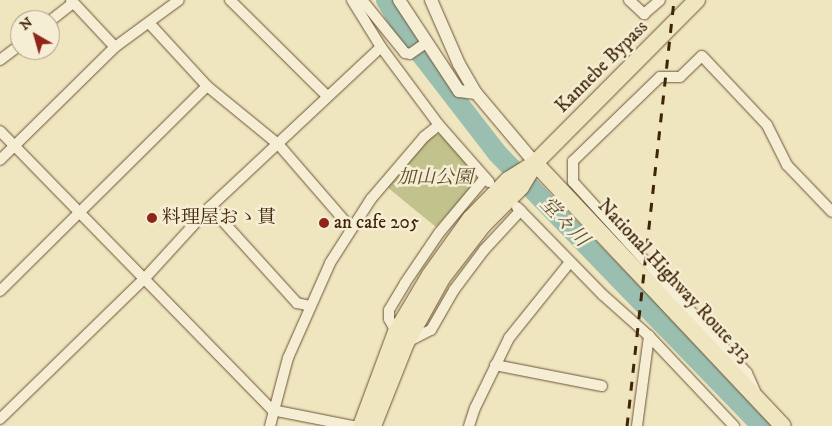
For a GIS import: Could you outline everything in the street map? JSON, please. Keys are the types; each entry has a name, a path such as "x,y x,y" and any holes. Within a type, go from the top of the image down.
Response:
{"highway":[{"name":"Kannebe Bypass","path":"401,337 430,275 470,220 524,175 697,0"},
{"name":"National Highway Route 313","path":"524,175 760,401 783,426"},
{"path":"361,426 401,337"},
{"path":"373,426 401,337"}],"street":[{"path":"0,160 115,47 150,24 180,0"},
{"path":"230,0 326,96"},
{"path":"352,0 381,47 439,125 487,180 439,233 405,283 390,310 389,318 401,337 431,330 454,290 519,209 570,262 649,336 734,426"},
{"path":"362,0 406,53 410,54 426,43"},
{"path":"399,0 459,90 476,93"},
{"path":"431,0 459,64 524,175"},
{"path":"629,0 644,14 660,0"},
{"path":"60,12 72,1 115,47"},
{"path":"150,24 206,86 280,145 351,228"},
{"path":"0,420 145,278 210,207 280,145 326,96 381,47"},
{"path":"760,401 748,373 573,182 573,161 660,77 680,77 702,56 767,125 787,165 832,212"},
{"path":"0,291 206,86"},
{"path":"270,426 272,410 288,358 310,306 351,228 371,199 439,125"},
{"path":"0,131 81,211 272,410 353,426"},
{"path":"210,207 297,303 310,306"},
{"path":"469,426 495,364 509,338 538,297 570,262"},
{"path":"638,426 649,336"},
{"path":"495,364 602,386"}],"green space":[{"name":"加山公園","path":"444,134 477,173 477,181 436,227 387,187 431,135"}],"waterway":[{"name":"堂々川","path":"386,0 409,39 497,153 762,426"}],"railway":[{"path":"627,426 674,0"}],"place":[{"name":"料理屋おゝ貫","path":"152,218"},
{"name":"an cafe 205","path":"324,223"}]}
